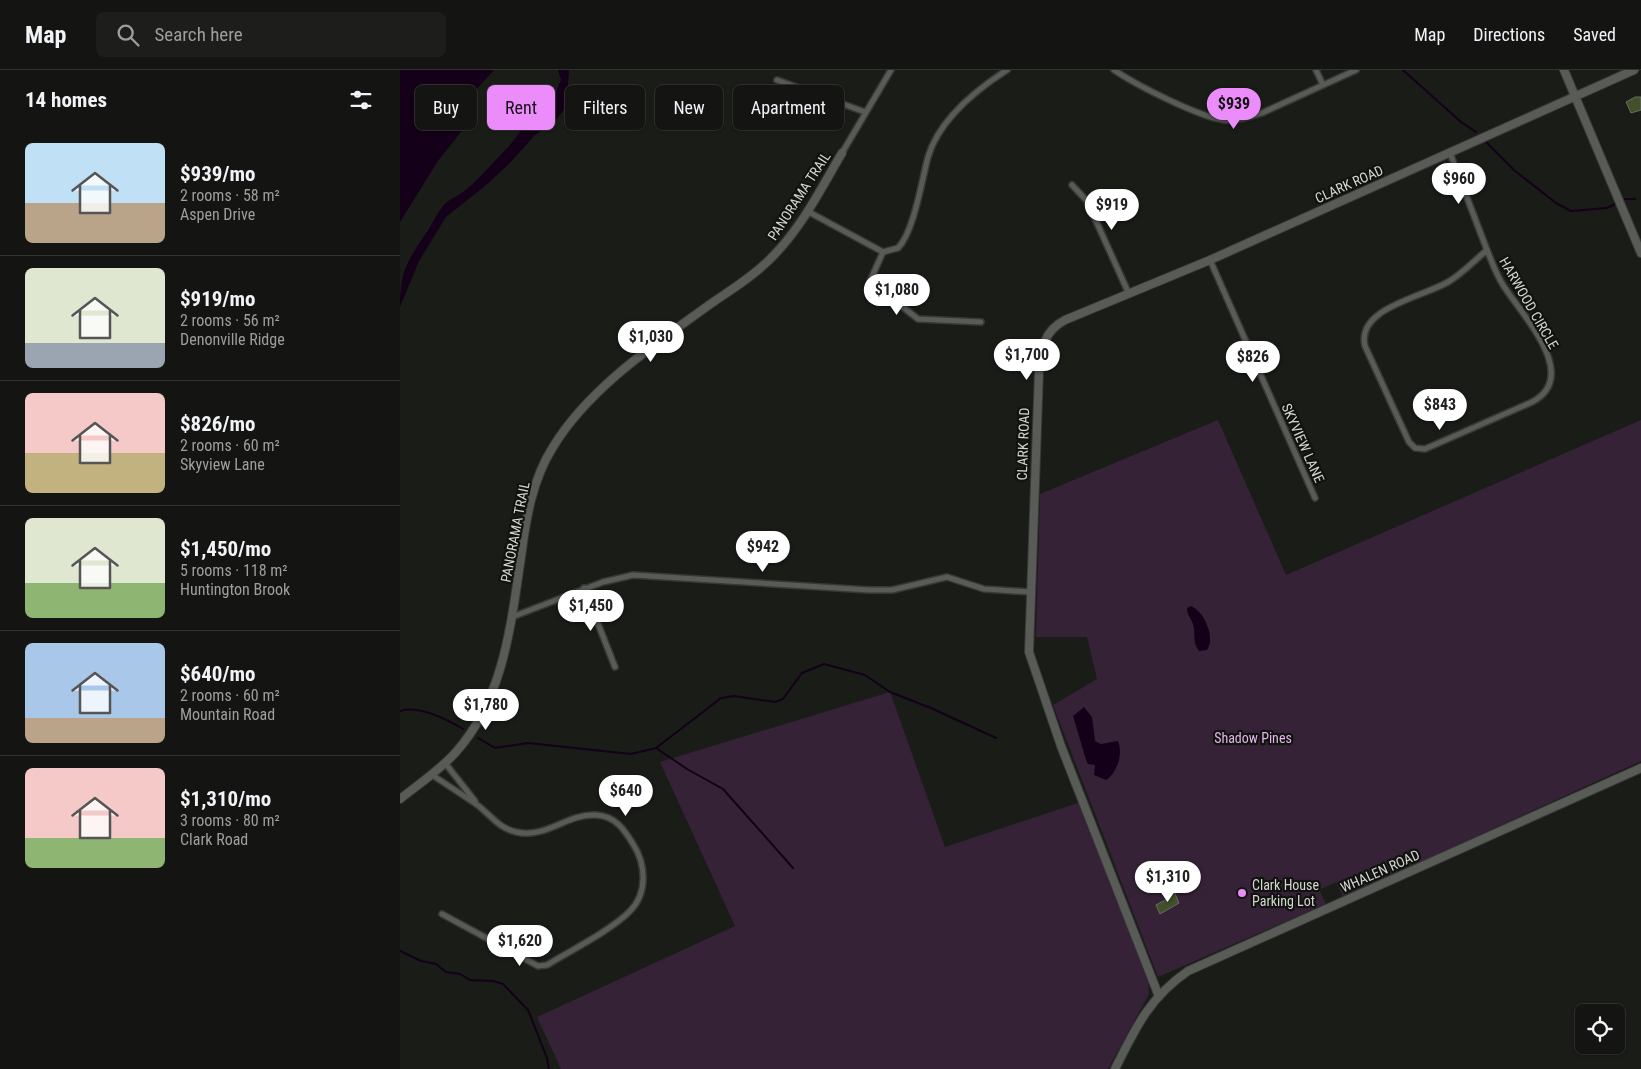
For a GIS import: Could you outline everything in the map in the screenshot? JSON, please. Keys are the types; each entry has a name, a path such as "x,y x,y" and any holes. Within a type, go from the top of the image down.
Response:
{"street":[{"name":"PANORAMA TRAIL","path":"400,799 445,763 468,738 484,712 499,674 512,617 524,539 535,485 558,439 597,394 625,369 769,261 794,231 807,211 891,70"},
{"path":"807,211 884,252 895,250 905,239 928,157 938,135 966,103 1007,70"},
{"path":"1114,70 1201,114 1221,120 1238,120 1262,113 1356,70"},
{"path":"1316,70 1323,85"},
{"path":"1564,70 1641,254"},
{"name":"CLARK ROAD","path":"1158,994 1033,668 1028,643 1038,370 1043,342 1057,324 1210,260 1634,70"},
{"path":"777,80 866,112"},
{"name":"HARWOOD CIRCLE","path":"1450,153 1487,250 1503,284 1544,349 1551,367 1552,382 1544,394 1532,402 1425,449 1415,448 1409,442 1366,346 1366,329 1375,316 1447,283 1487,250"},
{"path":"1072,185 1087,201 1129,294"},
{"path":"884,252 870,281 914,317 934,321 981,322"},
{"name":"SKYVIEW LANE","path":"1210,260 1315,498"},
{"path":"512,617 584,588 618,577 632,575 879,590 947,577 984,589 1030,592"},
{"path":"584,588 615,668"},
{"path":"445,763 478,806"},
{"name":"WHALEN ROAD","path":"1115,1069 1142,1014 1158,994 1197,966 1641,768"},
{"path":"432,774 478,806 500,826 517,833 543,832 591,815 604,816 614,820 625,830 642,859 644,874 640,895 630,912 547,965 538,966 442,914"}],"green space":[{"name":"Shadow Pines","path":"1218,420 1286,575 1641,420 1641,761 1343,897 1336,882 1319,890 1326,904 1158,977 1053,705 1097,679 1087,637 1036,637 1040,494"},
{"path":"890,692 945,847 1078,803 1148,981 1149,994 1108,1069 561,1069 537,1017 735,926 660,762"}],"shaded area":[{"path":"400,70 494,70 477,89 477,85 415,85 415,130 462,130 438,161 400,222"},
{"path":"558,70 569,70 568,85 565,85 565,105 555,121 555,93 561,80"},
{"path":"522,130 542,130 485,186 446,217 419,261 400,307 400,293 407,264 439,211 447,202 463,192 481,176"},
{"path":"1191,606 1200,613 1207,625 1210,639 1207,650 1199,651 1196,644 1193,624 1187,610"},
{"path":"1084,707 1092,717 1095,741 1101,744 1118,741 1120,757 1114,772 1106,780 1094,775 1095,765 1088,764 1086,760 1073,716"}],"building":[{"path":"1635,97 1641,97 1641,110 1631,113 1626,102"},
{"path":"1174,891 1179,903 1160,914 1156,905 1167,899 1166,895"}],"waterway":[{"path":"1403,70 1461,122 1476,132"},
{"path":"1486,142 1514,170 1556,203 1571,211 1607,208 1617,203"},
{"path":"1625,199 1635,199"},
{"path":"478,738 495,748 528,743 631,754 656,748 721,698 734,696 775,702 783,699 802,673 824,664 865,675 890,692 931,708 996,738"},
{"path":"400,711 424,711 441,717 463,729"},
{"path":"656,748 687,769 723,789 793,868"},
{"path":"400,951 421,961 436,964 446,972 460,974 470,980 493,981 503,984 528,1010 547,1058 549,1069"}],"place":[{"name":"Clark House Parking Lot","path":"1242,893"}]}
